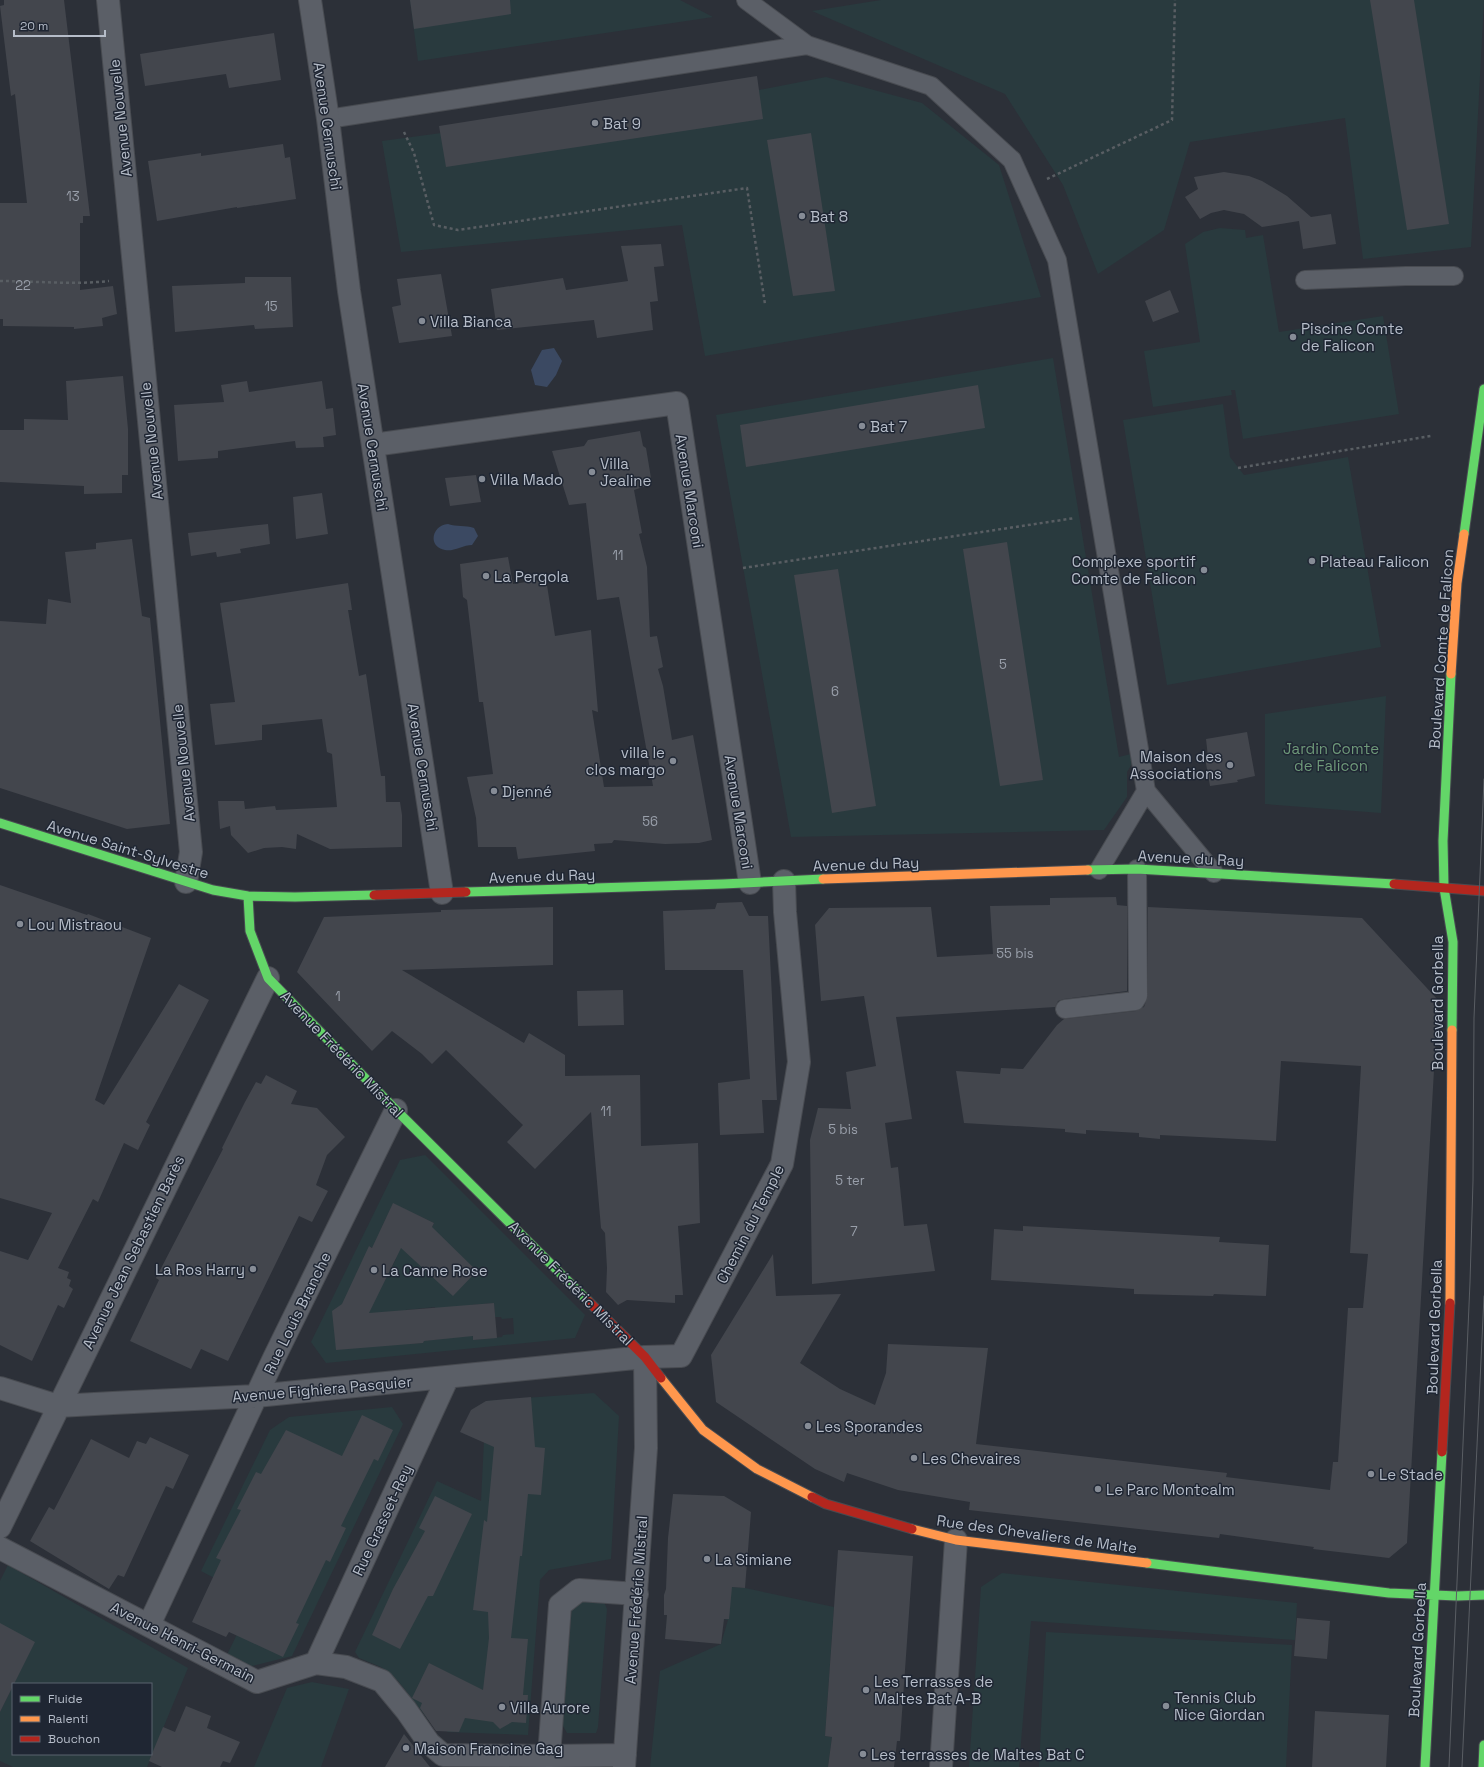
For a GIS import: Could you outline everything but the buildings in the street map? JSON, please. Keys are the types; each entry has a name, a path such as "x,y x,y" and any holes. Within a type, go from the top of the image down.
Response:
{"main road":[{"name":"Boulevard Comte de Falicon","path":"1444,888 1444,828 1456,583 1484,389"},
{"name":"Avenue Saint-Sylvestre","path":"0,823 213,890 248,896"},
{"name":"Avenue du Ray","path":"248,896 295,897 442,893 1137,869 1484,891"},
{"name":"Boulevard Gorbella","path":"1425,1767 1433,1596 1451,1285 1453,942 1444,888"},
{"name":"Avenue Frédéric Mistral","path":"248,896 250,931 268,978 396,1110 646,1357"},
{"name":"Rue des Chevaliers de Malte","path":"646,1357 703,1430 756,1469 826,1504 890,1524 956,1540 1389,1593 1433,1596 1484,1595"},
{"path":"1483,1767 1484,1745"}],"street":[{"name":"Avenue Nouvelle","path":"108,0 191,852 186,882"},
{"name":"Avenue Cernuschi","path":"310,0 328,119 349,291 442,893"},
{"name":"Avenue Marconi","path":"373,445 677,404 750,883"},
{"name":"Chemin du Temple","path":"646,1357 681,1356 782,1164 799,1062 785,912 784,881"},
{"name":"Avenue Jean Sebastien Barès","path":"0,1527 268,978"},
{"name":"Rue Louis Branche","path":"149,1625 256,1396 396,1110"},
{"name":"Avenue Fighiera Pasquier","path":"0,1388 58,1406 256,1396 646,1357"},
{"name":"Avenue Frédéric Mistral","path":"625,1761 646,1448 646,1357"},
{"name":"Rue Grasset-Rey","path":"316,1663 448,1377"},
{"path":"941,1767 956,1540"},
{"name":"Avenue Henri-Germain","path":"0,1548 257,1682 316,1663 346,1666 382,1681 406,1710 429,1742 443,1755 549,1756 625,1761"},
{"path":"549,1756 560,1605 579,1590 636,1594"}],"lane":[{"path":"746,0 807,45 931,86 1012,160 1057,260 1146,791 1214,873"},
{"path":"328,119 807,45"},
{"path":"1305,280 1406,276 1454,276"},
{"path":"1100,870 1146,791"},
{"path":"1065,1009 1136,1001 1138,996 1137,869"}],"path":[{"path":"1025,190 1172,120 1175,0"},
{"path":"394,110 414,153 434,225 458,230 747,188 766,304"},
{"path":"0,281 83,284 136,278"},
{"path":"1238,468 1431,436"},
{"path":"743,568 1099,515"}],"green space":[{"path":"410,0 680,0 713,17 418,61"},
{"path":"881,0 1484,0 1471,247 1363,259 1345,118 1190,142 1164,230 1098,274 1063,185 1005,94 812,11"},
{"path":"826,77 922,103 999,165 1041,297 705,356 682,225 401,252 382,141 754,91"},
{"name":"Piscine Comte de Falicon","path":"1220,228 1245,230 1246,238 1263,235 1279,332 1383,316 1399,414 1243,439 1235,390 1231,390 1232,395 1153,407 1144,351 1200,342 1185,244 1203,232"},
{"path":"1053,358 1119,757 1139,752 1127,772 1127,797 1104,830 791,837 716,415"},
{"path":"1223,404 1230,457 1244,475 1348,457 1381,647 1167,685 1123,420"},
{"name":"Jardin Comte de Falicon","path":"1386,696 1381,813 1265,804 1265,714"},
{"path":"425,1155 585,1315 575,1338 326,1363 311,1342 400,1160","holes":["393,1204 434,1223 426,1239 381,1229","369,1246 396,1259 378,1293","494,1303 495,1317 501,1317 502,1319 513,1318 514,1334 503,1335 502,1337 473,1340 471,1305","435,1307 438,1339 424,1341 423,1343 407,1344 405,1310"]},
{"path":"594,1393 619,1416 611,1559 549,1570 540,1580 528,1735 447,1732 449,1727 430,1722 398,1681 381,1667 359,1658 355,1652 437,1481 481,1501 486,1401"},
{"path":"392,1407 403,1424 292,1656 244,1668 225,1659 254,1599 201,1571 270,1430 289,1417"},
{"path":"8,1565 188,1668 152,1755 152,1683 14,1683 0,1638 0,1581"},
{"path":"1002,1573 1297,1603 1295,1640 1031,1621 1019,1767 969,1767 981,1587"},
{"path":"732,1587 745,1588 834,1607 825,1736 832,1737 828,1767 650,1767 660,1671 721,1644 728,1620 724,1619"},
{"path":"580,1600 604,1602 607,1609 598,1727 596,1733 567,1733 562,1724 572,1607"},
{"name":"Tennis Club Nice Giordan","path":"1046,1632 1292,1645 1286,1767 1039,1767"},
{"path":"312,1682 349,1689 321,1767 254,1767 287,1688"},
{"path":"12,1688 12,1755 152,1755 147,1767 13,1767 0,1761 0,1712"}],"water":[{"path":"554,348 562,361 556,375 547,387 535,385 531,370 542,350"},
{"path":"448,524 474,528 478,536 472,545 451,550 439,548 434,541 435,532 438,528"}],"tram line":[{"path":"1449,1767 1470,1282 1473,1181 1474,1018 1484,779"},
{"path":"1462,1767 1484,1296"}],"traffic: fast":[{"path":"1464,534 1484,389"},
{"path":"1451,674 1443,841 1444,888 1453,942 1452,1030"},
{"path":"0,823 213,890 248,896 295,897 374,895"},
{"path":"1088,870 1137,869 1394,884"},
{"path":"466,892 723,884 823,879"},
{"path":"248,896 250,931 268,978 396,1110 588,1301"},
{"path":"1425,1767 1442,1452"},
{"path":"1147,1563 1389,1593 1457,1596 1484,1595"},
{"path":"1483,1767 1484,1745"}],"traffic: slow":[{"path":"1451,674 1457,583 1464,534"},
{"path":"823,879 1088,870"},
{"path":"1450,1303 1452,1030"},
{"path":"661,1378 703,1430 757,1469 812,1497"},
{"path":"912,1529 956,1540 1147,1563"}],"traffic: jam":[{"path":"1394,884 1484,891"},
{"path":"374,895 466,892"},
{"path":"588,1301 645,1357 661,1378"},
{"path":"1442,1452 1450,1303"},
{"path":"812,1497 826,1504 912,1529"}],"place":[{"name":"Bat 9","path":"595,123"},
{"name":"Bat 8","path":"802,216"},
{"name":"Villa Bianca","path":"422,321"},
{"name":"Piscine Comte de Falicon","path":"1293,337"},
{"name":"Bat 7","path":"862,426"},
{"name":"Villa Jealine","path":"592,472"},
{"name":"Villa Mado","path":"482,479"},
{"name":"Plateau Falicon","path":"1312,561"},
{"name":"Complexe sportif Comte de Falicon","path":"1204,570"},
{"name":"La Pergola","path":"486,576"},
{"name":"villa le clos margo","path":"673,761"},
{"name":"Maison des Associations","path":"1230,765"},
{"name":"Djenné","path":"494,791"},
{"name":"Lou Mistraou","path":"20,924"},
{"name":"La Ros Harry","path":"253,1269"},
{"name":"La Canne Rose","path":"374,1270"},
{"name":"Les Sporandes","path":"808,1426"},
{"name":"Les Chevaires","path":"914,1458"},
{"name":"Le Stade","path":"1371,1474"},
{"name":"Le Parc Montcalm","path":"1098,1489"},
{"name":"La Simiane","path":"707,1559"},
{"name":"Les Terrasses de Maltes Bat A-B","path":"866,1690"},
{"name":"Tennis Club Nice Giordan","path":"1166,1706"},
{"name":"Villa Aurore","path":"502,1707"},
{"name":"Maison Francine Gag","path":"406,1748"},
{"name":"Les terrasses de Maltes Bat C","path":"863,1754"}]}
